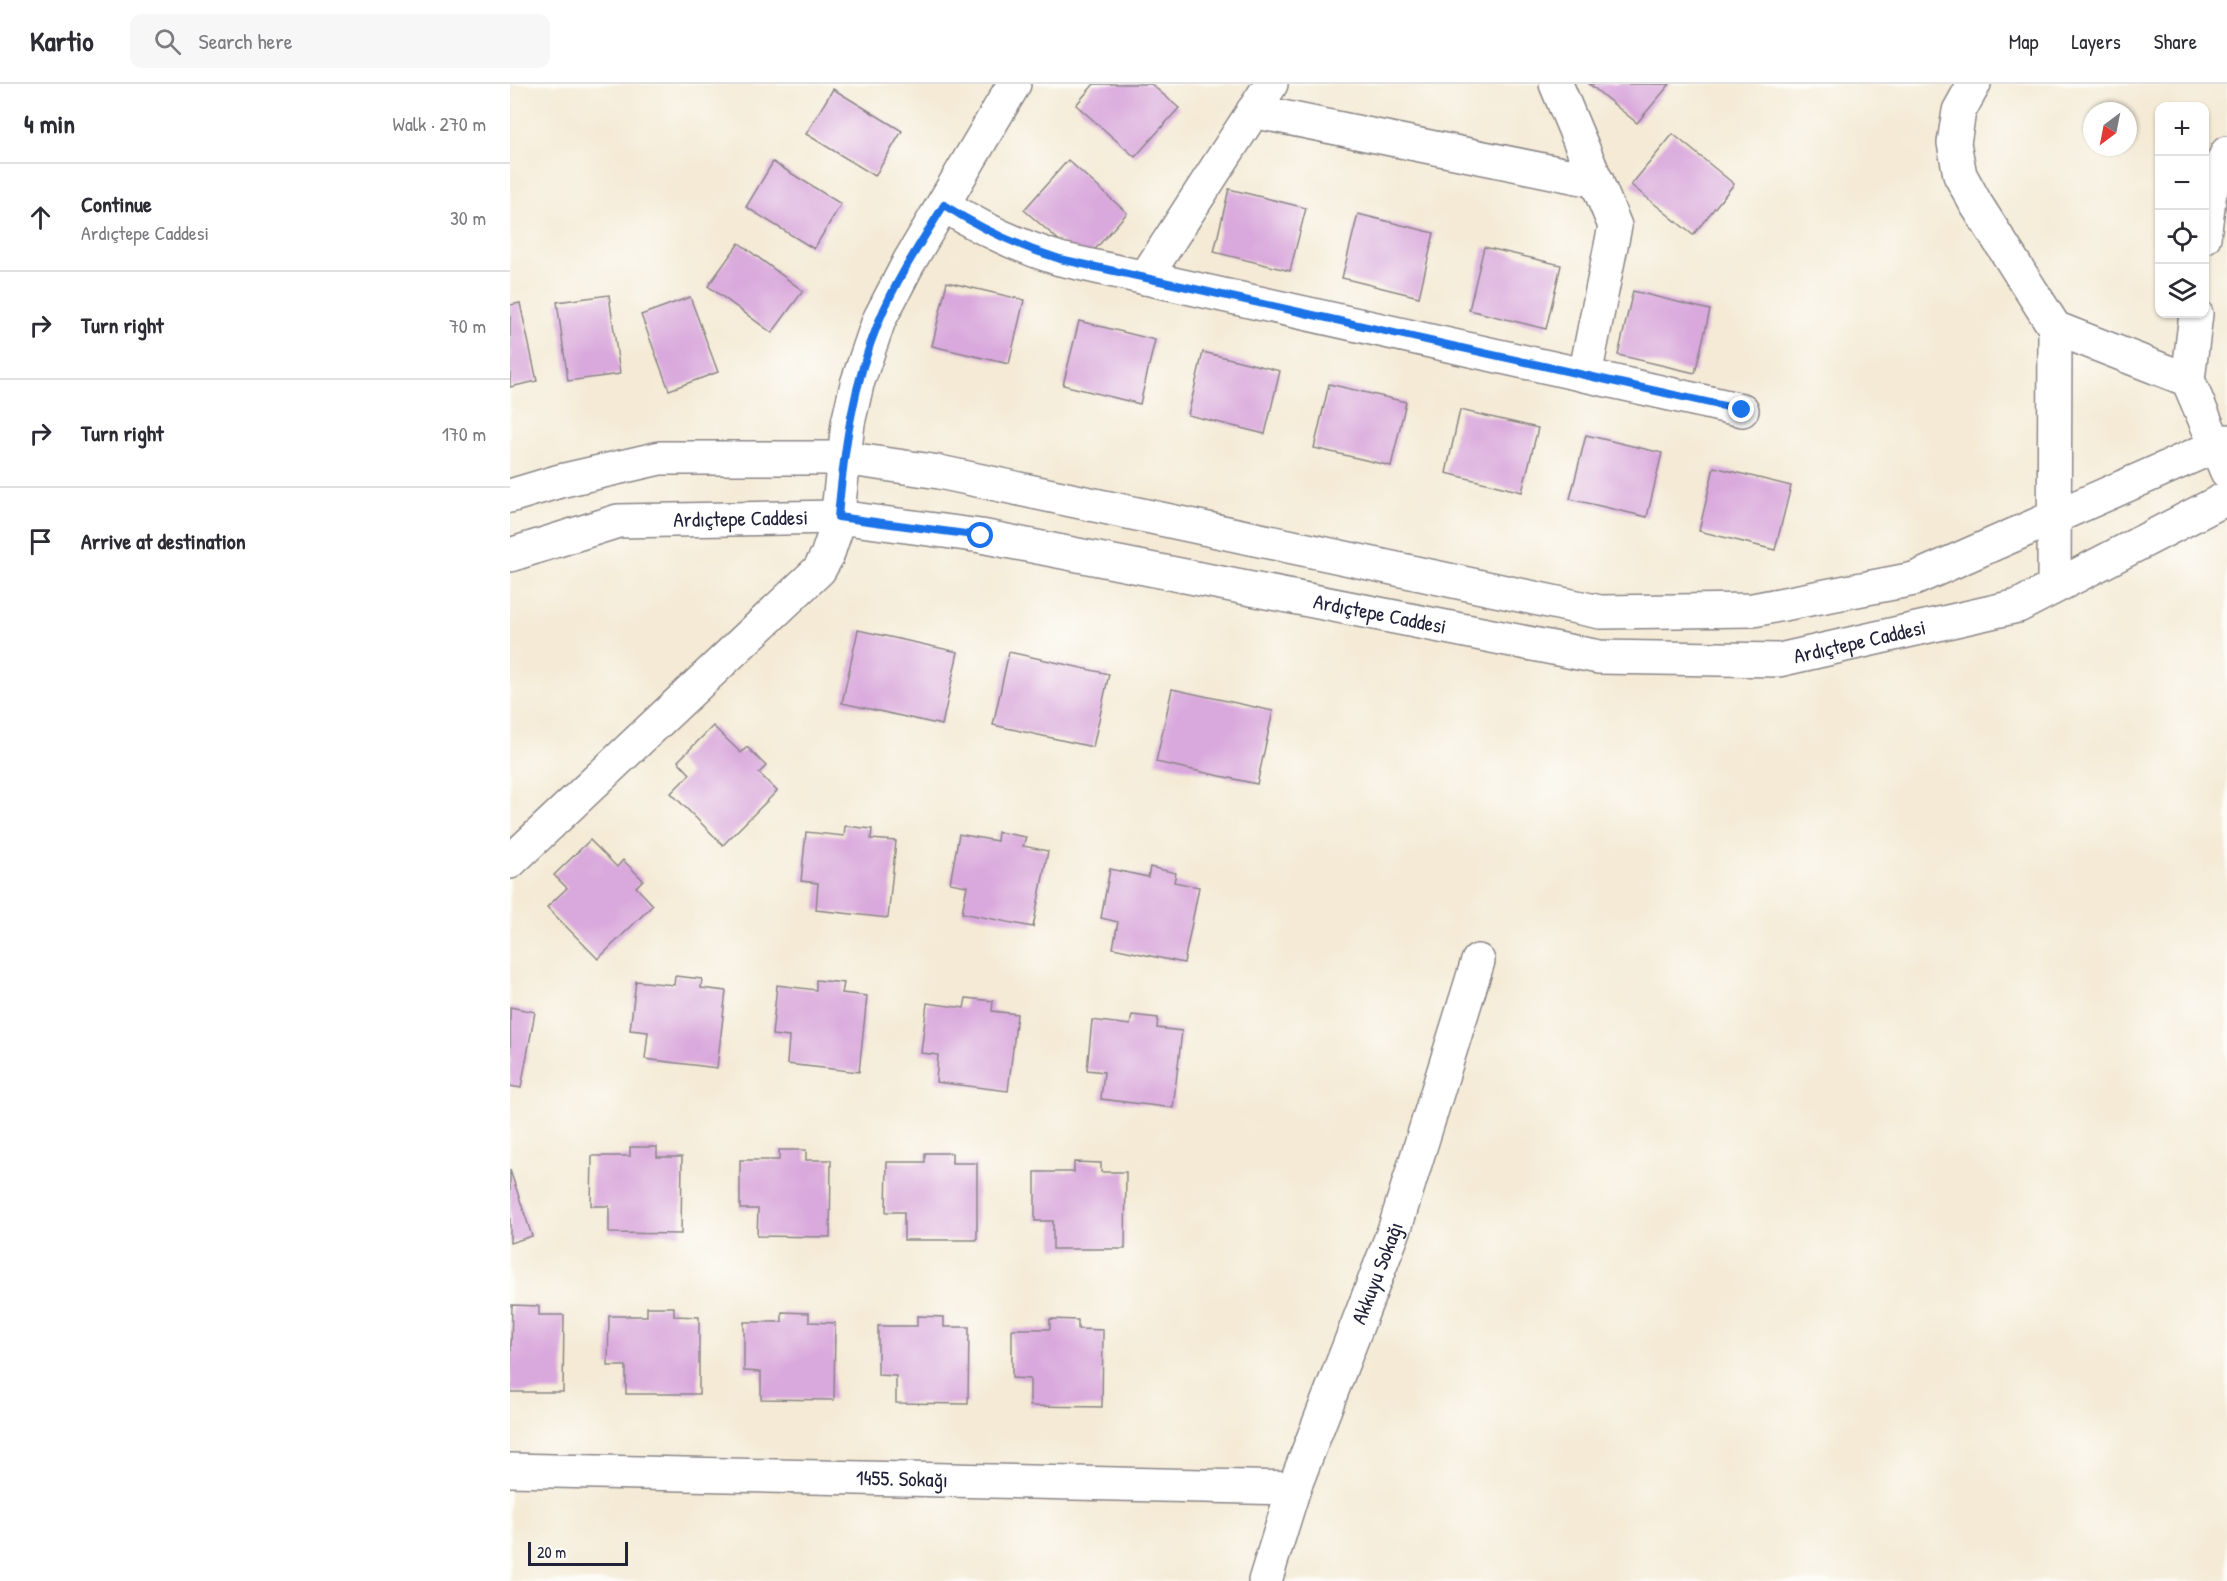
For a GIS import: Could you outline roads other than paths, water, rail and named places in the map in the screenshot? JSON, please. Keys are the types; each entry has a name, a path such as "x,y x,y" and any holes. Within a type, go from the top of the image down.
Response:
{"street":[{"path":"510,862 808,582 827,556 834,540 843,458 857,384 879,320 909,262 1014,84"},
{"path":"1145,278 1271,84"},
{"path":"1557,84 1615,226 1585,375"},
{"path":"1974,84 1959,111 1954,143 1960,175 2055,328 2054,587"},
{"path":"1253,111 1597,181"},
{"path":"2208,210 2210,191 2227,153"},
{"path":"944,205 987,231 1023,247 1060,259 1742,410"},
{"path":"510,496 560,481 660,458 843,458 939,472 1600,612 1753,610 1914,579 2054,517 2223,453 2188,380 2196,318"},
{"path":"2055,328 2188,380"},
{"name":"Ardıçtepe Caddesi","path":"510,555 618,521 838,517 981,536 1599,657 1779,660 2018,606 2227,498"},
{"name":"Akkuyu Sokağı","path":"1265,1581 1294,1488 1395,1228 1478,961"},
{"name":"1455. Sokağı","path":"510,1470 1294,1488"}]}
